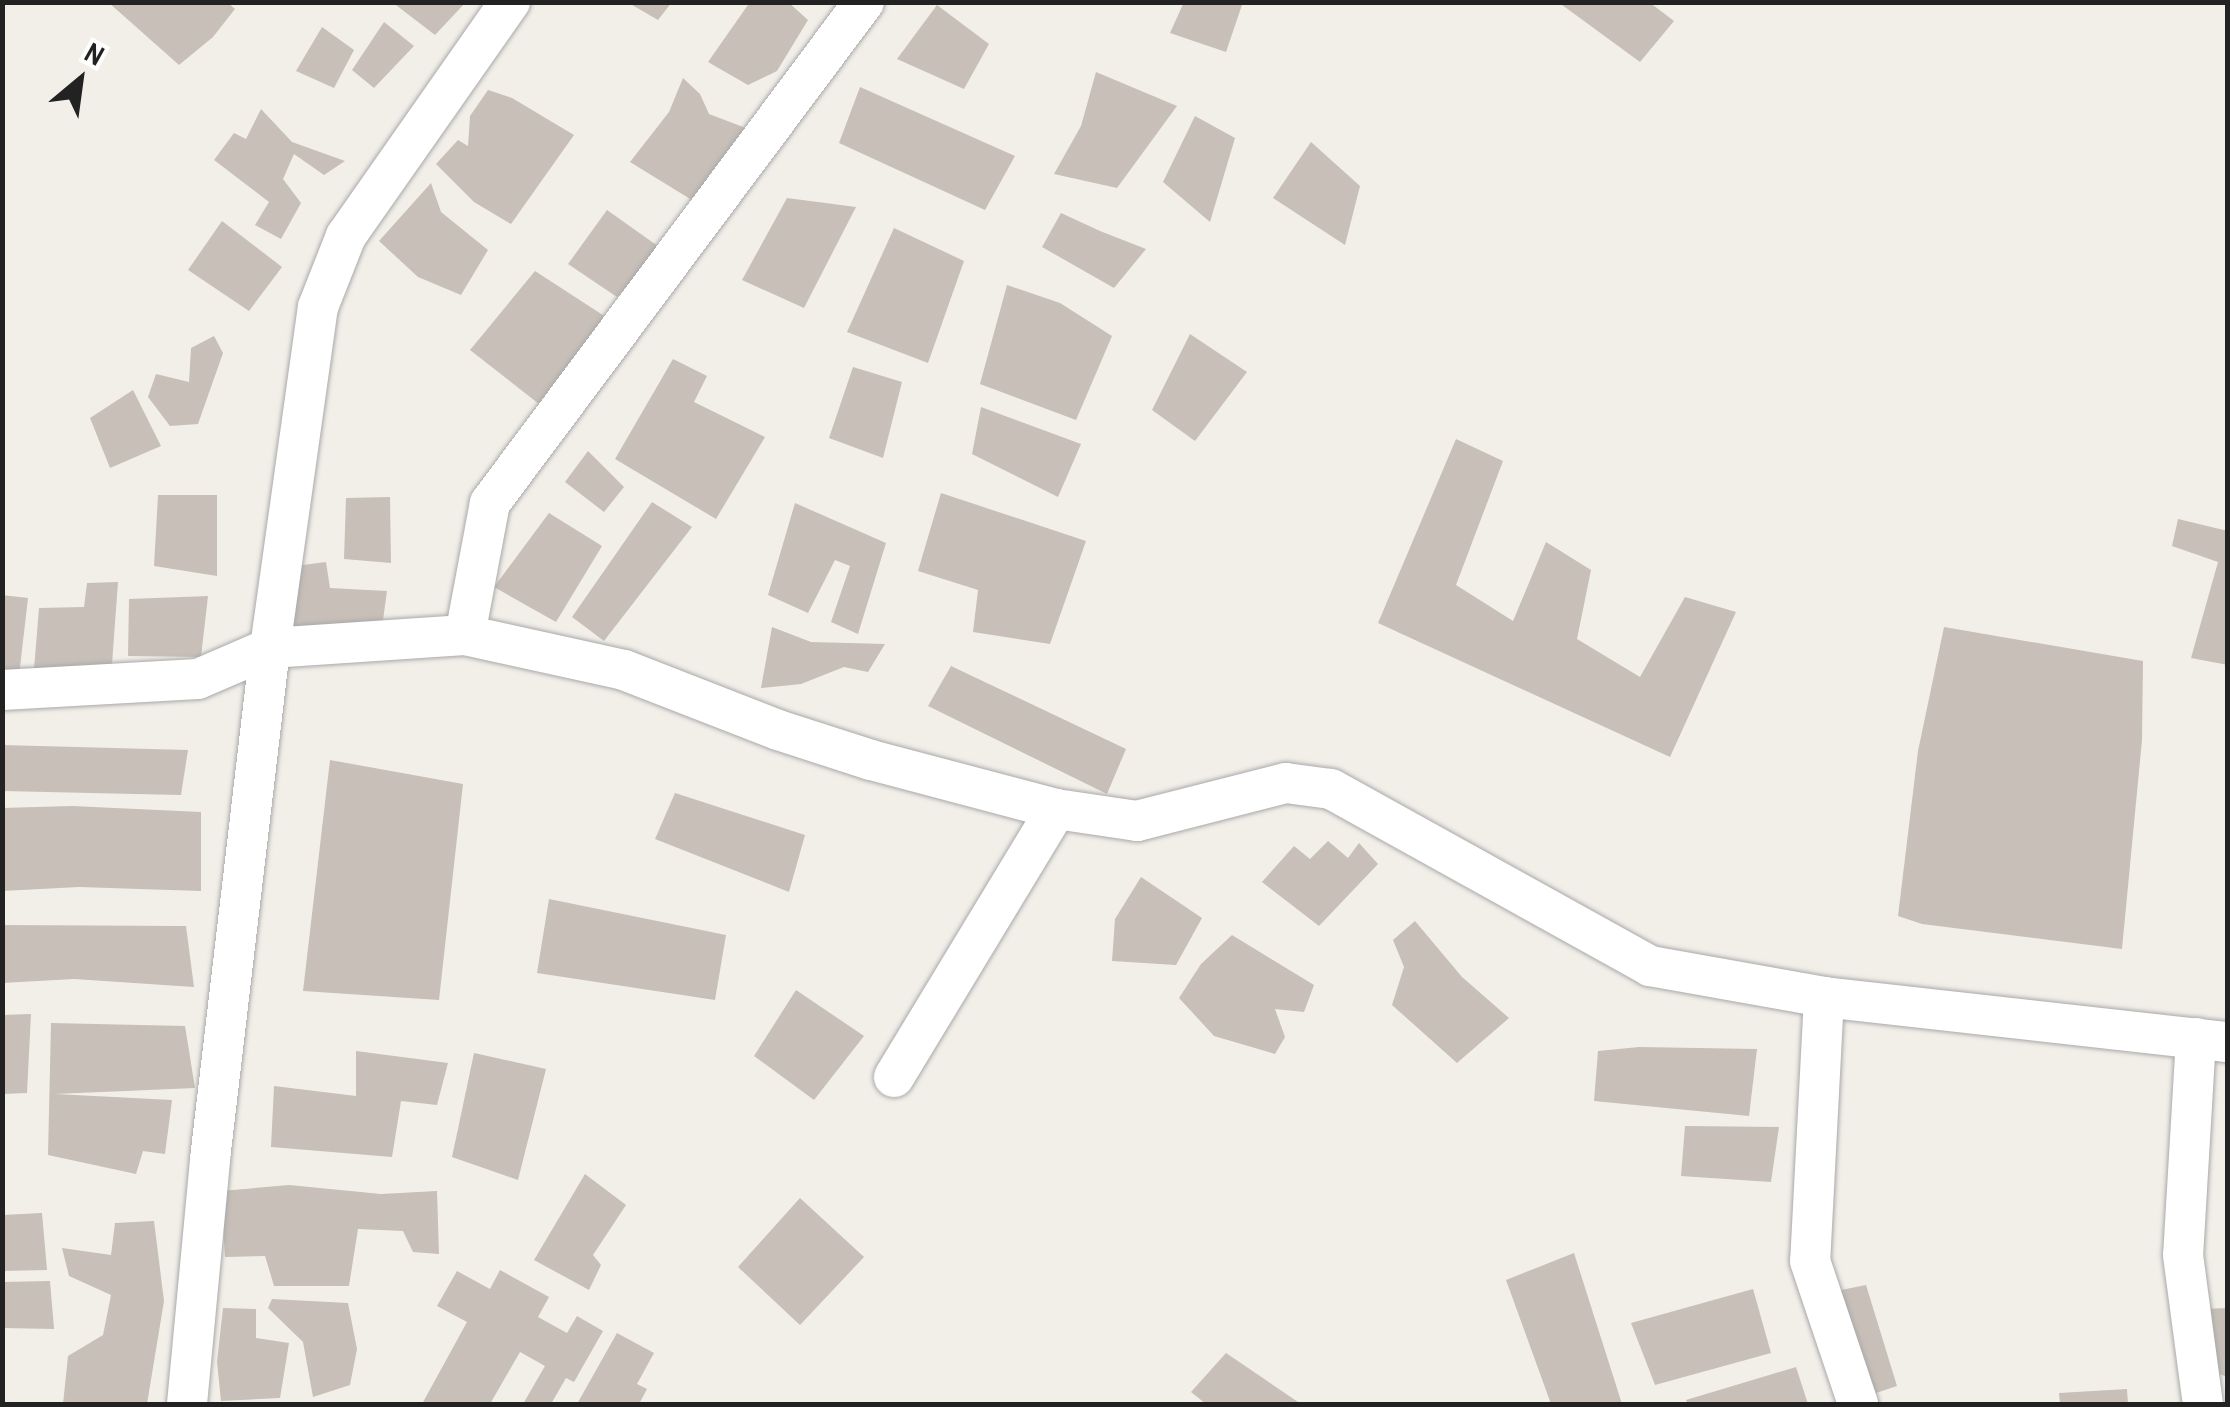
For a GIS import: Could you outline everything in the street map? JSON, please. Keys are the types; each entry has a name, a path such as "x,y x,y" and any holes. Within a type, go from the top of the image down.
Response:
{"street":[{"path":"187,1404 210,1159 270,648 318,307 346,236 510,2"},
{"path":"465,636 490,504 864,2"},
{"path":"2,690 198,679 270,648 465,636 624,670 778,730 976,790 1056,809 1137,821 1286,783 1331,789 1650,966 1824,997 2212,1040 2183,1255 2203,1404"},
{"path":"894,1077 1056,809"},
{"path":"1824,997 1810,1260 1858,1404"}],"building":[{"path":"108,2 227,2 235,9 213,37 179,65"},
{"path":"392,2 466,2 435,35"},
{"path":"627,2 672,2 658,20"},
{"path":"750,2 788,2 808,20 777,71 748,85 708,62"},
{"path":"1184,2 1243,2 1226,52 1170,33"},
{"path":"1558,2 1649,2 1674,21 1640,62"},
{"path":"937,5 989,44 964,89 897,59"},
{"path":"384,22 414,46 374,88 352,70"},
{"path":"322,27 354,50 334,88 296,71"},
{"path":"1096,72 1177,106 1117,188 1054,174 1081,126"},
{"path":"683,78 700,94 709,114 751,130 700,205 630,162 669,112"},
{"path":"860,87 1015,156 985,210 839,143"},
{"path":"488,90 512,98 574,135 511,224 474,202 436,164 458,140 468,146 470,116"},
{"path":"261,109 292,142 345,161 324,175 294,154 283,179 301,203 281,239 255,225 269,202 214,160 234,133 246,139"},
{"path":"1195,116 1235,138 1210,222 1163,182"},
{"path":"1311,142 1360,186 1345,245 1273,198"},
{"path":"431,183 441,212 488,250 461,295 418,277 379,241"},
{"path":"787,198 856,207 804,308 742,280"},
{"path":"607,210 662,249 617,297 568,264"},
{"path":"1061,213 1146,249 1114,288 1042,247"},
{"path":"222,221 282,267 249,311 188,270"},
{"path":"894,228 964,261 928,363 847,332"},
{"path":"535,271 612,321 548,411 470,350"},
{"path":"1007,285 1060,303 1112,336 1076,420 980,384"},
{"path":"1190,334 1247,372 1195,441 1152,410"},
{"path":"214,336 223,353 198,424 170,426 148,397 156,374 189,382 191,348"},
{"path":"673,359 707,376 694,402 765,437 716,519 615,459"},
{"path":"853,367 902,382 883,458 829,438"},
{"path":"133,390 161,446 110,468 90,418"},
{"path":"981,407 1081,444 1058,497 972,454"},
{"path":"1456,439 1503,461 1456,585 1513,621 1546,542 1591,570 1577,639 1640,677 1685,597 1736,612 1670,757 1378,623"},
{"path":"588,451 624,487 604,512 565,482"},
{"path":"941,493 1086,541 1050,644 973,632 978,590 918,571"},
{"path":"158,495 217,495 217,576 154,566"},
{"path":"390,497 391,563 344,559 346,498"},
{"path":"652,502 692,527 604,641 572,617"},
{"path":"795,503 886,543 858,634 831,622 850,566 835,560 808,613 768,595"},
{"path":"549,513 602,546 556,622 494,587"},
{"path":"2178,519 2228,531 2228,665 2191,658 2218,562 2172,546"},
{"path":"326,562 330,588 387,591 381,635 286,636 295,566"},
{"path":"118,582 112,664 34,669 39,608 84,607 87,583"},
{"path":"2,595 28,598 19,676 2,674"},
{"path":"208,596 201,657 128,656 129,599"},
{"path":"772,627 811,642 885,644 868,672 844,667 801,684 761,688"},
{"path":"1944,627 2143,661 2142,740 2122,949 1922,924 1898,916 1918,751"},
{"path":"951,666 1126,749 1107,794 928,706"},
{"path":"2,745 188,750 181,795 2,791"},
{"path":"330,760 463,784 439,1000 303,991"},
{"path":"675,793 805,835 789,892 655,839"},
{"path":"72,806 201,812 201,891 79,887 2,891 2,808"},
{"path":"1328,841 1348,858 1359,843 1378,864 1319,926 1262,882 1294,846 1310,859"},
{"path":"1141,877 1202,918 1176,965 1112,961 1115,919"},
{"path":"549,899 726,935 715,1000 537,973"},
{"path":"1415,921 1462,977 1509,1018 1457,1063 1392,1005 1404,967 1393,940"},
{"path":"2,925 186,926 194,987 74,979 2,983"},
{"path":"1232,935 1314,985 1304,1012 1275,1009 1285,1037 1275,1054 1214,1036 1179,998 1201,964"},
{"path":"796,990 864,1036 814,1100 754,1056"},
{"path":"31,1014 27,1093 2,1094 2,1015"},
{"path":"51,1023 185,1026 195,1088 55,1094 172,1100 165,1154 143,1151 136,1174 48,1155"},
{"path":"1639,1047 1757,1049 1749,1116 1594,1101 1598,1051"},
{"path":"356,1051 448,1063 437,1105 401,1101 392,1157 271,1147 274,1086 356,1096"},
{"path":"474,1053 546,1069 518,1180 452,1157"},
{"path":"1685,1126 1779,1127 1771,1182 1681,1176"},
{"path":"585,1174 626,1205 593,1255 601,1265 589,1290 534,1260"},
{"path":"289,1185 381,1194 437,1191 439,1254 413,1252 403,1231 358,1229 349,1286 274,1286 265,1256 225,1257 221,1191"},
{"path":"800,1198 864,1257 800,1325 738,1267"},
{"path":"42,1213 47,1270 2,1271 2,1215"},
{"path":"154,1221 164,1301 147,1404 63,1404 68,1356 103,1335 111,1295 69,1276 62,1248 111,1255 115,1223"},
{"path":"1574,1253 1622,1404 1551,1404 1506,1280"},
{"path":"500,1270 549,1297 538,1317 567,1333 577,1316 603,1331 574,1382 566,1378 551,1404 523,1404 545,1366 520,1352 490,1404 422,1404 467,1322 437,1306 457,1271 490,1289"},
{"path":"50,1281 54,1329 2,1328 2,1282"},
{"path":"1866,1285 1897,1386 1864,1397 1836,1291"},
{"path":"1753,1289 1771,1353 1655,1385 1631,1323"},
{"path":"272,1299 348,1303 357,1349 350,1385 313,1397 303,1342 268,1308"},
{"path":"223,1308 256,1309 256,1338 289,1343 280,1398 221,1401 217,1362"},
{"path":"2228,1308 2228,1377 2206,1370 2203,1309"},
{"path":"617,1333 654,1353 637,1384 647,1389 639,1404 577,1404"},
{"path":"1226,1353 1301,1404 1206,1404 1191,1392"},
{"path":"1796,1367 1808,1404 1688,1404 1686,1400"},
{"path":"2127,1389 2128,1404 2060,1404 2059,1393"}]}
